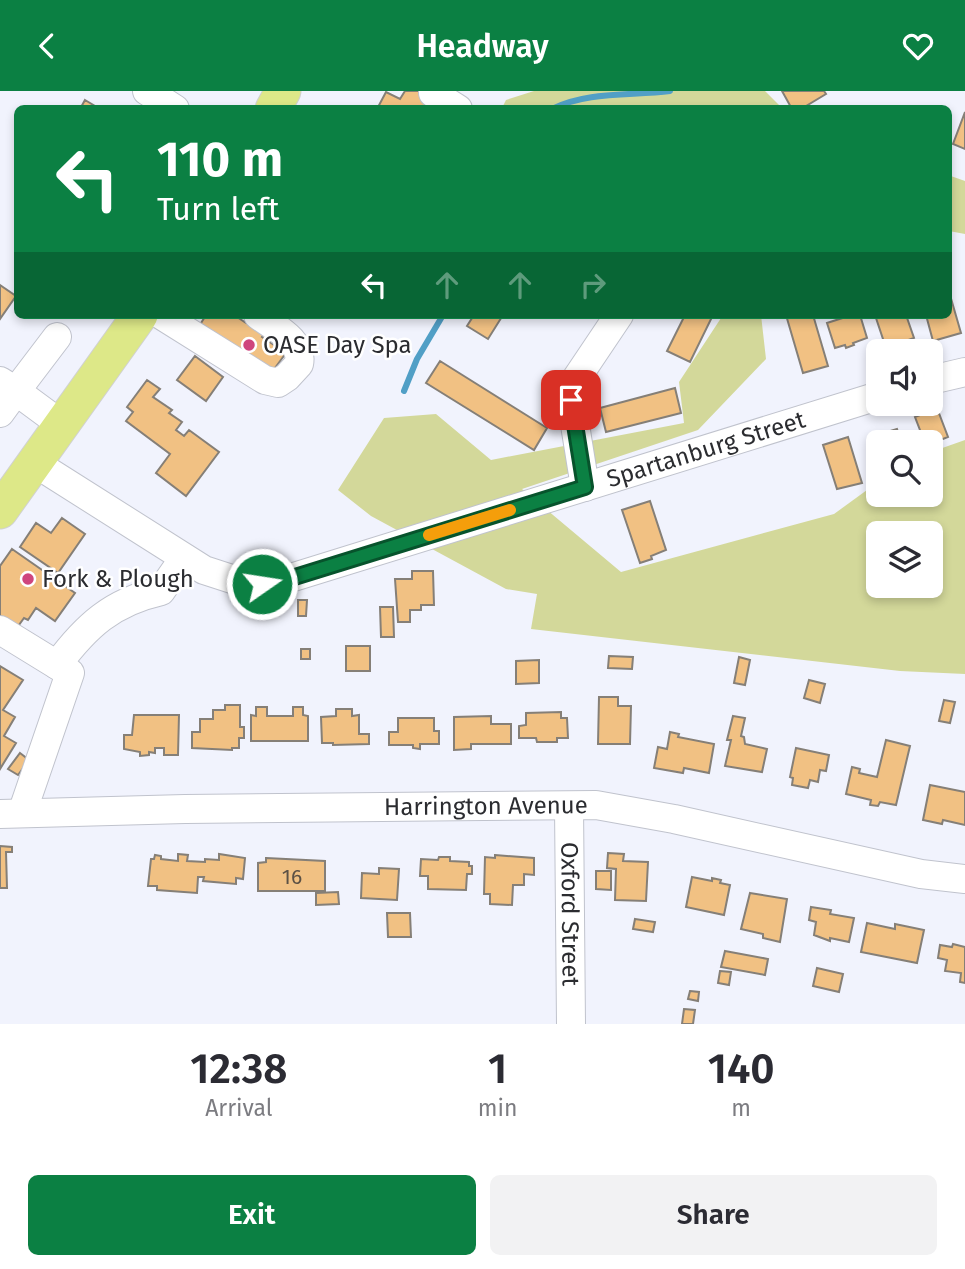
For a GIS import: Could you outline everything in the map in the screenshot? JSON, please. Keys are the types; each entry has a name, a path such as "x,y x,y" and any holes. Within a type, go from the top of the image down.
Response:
{"main road":[{"path":"0,511 137,319"}],"street":[{"path":"147,91 169,105"},
{"path":"433,93 452,105"},
{"path":"167,319 265,380 278,383 299,364 299,352 291,340 263,319"},
{"path":"585,487 571,400 576,379 616,319"},
{"path":"57,337 5,395 62,425"},
{"path":"943,377 965,372"},
{"name":"Spartanburg Street","path":"35,463 204,570 220,577 262,584 285,580 866,400"},
{"path":"57,665 79,635 108,613 137,596 161,591 184,558"},
{"path":"0,630 70,673 11,814"},
{"name":"Harrington Avenue","path":"11,814 596,805 674,819 920,874 965,879"},
{"name":"Oxford Street","path":"569,806 571,1024"}],"green space":[{"path":"534,91 765,91 779,105 504,105 506,100"},
{"path":"952,176 965,181 965,234 952,232"},
{"path":"720,319 761,319 766,359 698,430 522,489 621,572 834,514 866,491 866,507 943,507 943,448 965,440 965,674 900,671 531,629 537,594 506,589 371,516 338,490 384,418 436,414 491,460 684,423 679,382"}],"building":[{"path":"405,91 434,91 426,105 379,105 386,92 400,99"},
{"path":"782,91 824,91 826,94 808,105 790,105"},
{"path":"965,112 965,149 953,144"},
{"path":"0,285 14,295 14,299 0,319"},
{"path":"952,302 961,333 932,339 927,319 952,319"},
{"name":"OASE Day Spa","path":"204,319 240,319 246,323 251,319 267,330 262,337 286,353 269,376 198,328"},
{"path":"471,319 500,319 488,339 467,326"},
{"path":"683,319 711,319 690,362 667,351"},
{"path":"787,319 814,319 828,366 803,373"},
{"path":"840,319 861,319 867,338 846,348 845,345 835,348 827,323"},
{"path":"876,319 907,319 914,338 883,339"},
{"path":"195,356 223,377 206,401 177,380"},
{"path":"440,361 547,428 534,450 426,383"},
{"path":"147,380 160,389 153,397 172,410 169,413 182,422 176,430 184,436 189,430 219,452 186,496 156,473 170,454 126,421 133,412 127,407"},
{"path":"675,388 681,413 606,432 600,408"},
{"path":"940,416 948,437 943,439 943,430 920,430 915,417"},
{"path":"848,437 862,483 837,489 823,445"},
{"path":"650,501 666,550 640,563 622,510"},
{"path":"62,518 85,534 58,573 20,547 36,523 51,533"},
{"name":"Fork & Plough","path":"12,549 75,593 55,621 36,608 28,620 24,618 16,629 0,617 0,566"},
{"path":"412,571 433,571 434,605 421,605 421,610 410,610 410,622 398,622 395,579 412,579"},
{"path":"298,600 307,600 306,616 298,616"},
{"path":"380,607 393,607 394,637 381,637"},
{"path":"346,646 370,646 370,671 346,671"},
{"path":"301,649 310,649 310,659 301,659"},
{"path":"609,656 633,657 632,669 608,668"},
{"path":"739,657 750,660 745,685 734,683"},
{"path":"539,660 539,683 516,684 516,661"},
{"path":"0,666 23,680 3,710 15,717 4,736 16,743 0,769"},
{"path":"809,680 825,684 820,703 804,698"},
{"path":"599,697 618,697 618,706 631,706 630,744 598,744"},
{"path":"944,700 955,702 950,723 939,721"},
{"path":"225,705 240,705 240,727 244,727 244,738 239,738 239,748 192,748 192,732 200,732 200,719 213,719 213,710 225,710"},
{"path":"256,707 267,707 267,716 293,716 293,707 303,707 303,715 308,716 308,741 251,741 251,715 256,716"},
{"path":"336,709 352,709 352,716 359,715 359,734 369,734 369,744 322,743 321,717 336,716"},
{"path":"561,712 561,718 567,718 568,738 557,738 557,742 537,742 536,738 519,738 519,726 526,725 526,713"},
{"path":"134,715 179,715 178,755 164,755 164,748 155,748 155,753 149,752 149,755 140,756 140,752 124,749 124,735 132,735"},
{"path":"491,716 491,724 511,724 511,744 471,744 471,749 454,750 454,717"},
{"path":"733,716 745,718 741,736 744,737 745,744 767,749 762,772 725,766 731,740 727,740"},
{"path":"398,718 434,718 434,731 439,731 439,744 420,744 420,749 413,748 413,745 389,745 389,732 398,732"},
{"path":"670,732 679,734 678,737 714,744 709,773 684,768 683,773 654,768 658,747 667,749"},
{"path":"886,740 910,746 896,805 880,802 878,806 870,805 871,800 846,794 852,767 860,769 859,773 877,777"},
{"path":"796,748 829,755 826,771 820,770 818,782 810,780 808,788 792,785 793,778 790,777"},
{"path":"20,753 29,760 18,775 8,769"},
{"path":"930,785 965,792 965,825 943,820 942,824 923,820"},
{"path":"0,846 12,847 12,852 6,852 7,888 0,888"},
{"path":"608,853 624,854 623,861 648,862 646,901 615,900 616,869 607,868"},
{"path":"178,854 188,855 187,861 219,860 219,854 245,858 243,879 236,878 236,884 203,881 204,877 198,877 197,893 157,890 157,886 148,886 151,859 154,859 155,855 161,856 161,859 178,861"},
{"path":"495,855 534,858 534,875 524,874 524,885 513,885 512,905 490,904 490,894 484,894 485,857 495,858"},
{"path":"439,857 450,857 450,861 469,862 472,874 467,874 466,890 428,889 428,876 420,876 421,859 438,860"},
{"path":"266,858 325,861 325,891 258,891 258,863 266,862"},
{"path":"379,868 399,869 397,900 361,898 362,873 379,874"},
{"path":"596,871 611,871 611,890 596,889"},
{"path":"692,877 712,881 712,878 730,885 724,915 686,907"},
{"path":"338,892 339,904 316,905 316,893"},
{"path":"750,893 787,899 780,942 763,938 763,934 741,929"},
{"path":"811,907 854,918 849,942 830,938 830,941 814,935 816,922 809,920"},
{"path":"387,913 410,913 411,937 388,937"},
{"path":"635,919 655,922 653,932 633,929"},
{"path":"867,923 895,929 895,924 924,930 917,963 861,952"},
{"path":"953,944 965,947 965,983 960,982 961,973 945,971 947,960 938,958 940,945 952,947"},
{"path":"725,951 768,959 765,975 721,967"},
{"path":"817,968 843,974 839,992 813,986"},
{"path":"720,971 731,972 729,985 718,983"},
{"path":"690,991 699,992 698,1001 688,999"},
{"path":"684,1009 695,1010 693,1024 682,1024"}],"waterway":[{"path":"561,105 595,97 670,91"},
{"path":"404,391 417,359 441,319"}],"slow traffic":[{"path":"429,535 510,510"}],"place":[{"name":"OASE Day Spa","path":"249,345"},
{"name":"Fork & Plough","path":"28,579"}],"route":[{"path":"262,584 285,580 585,487 571,400"}]}
